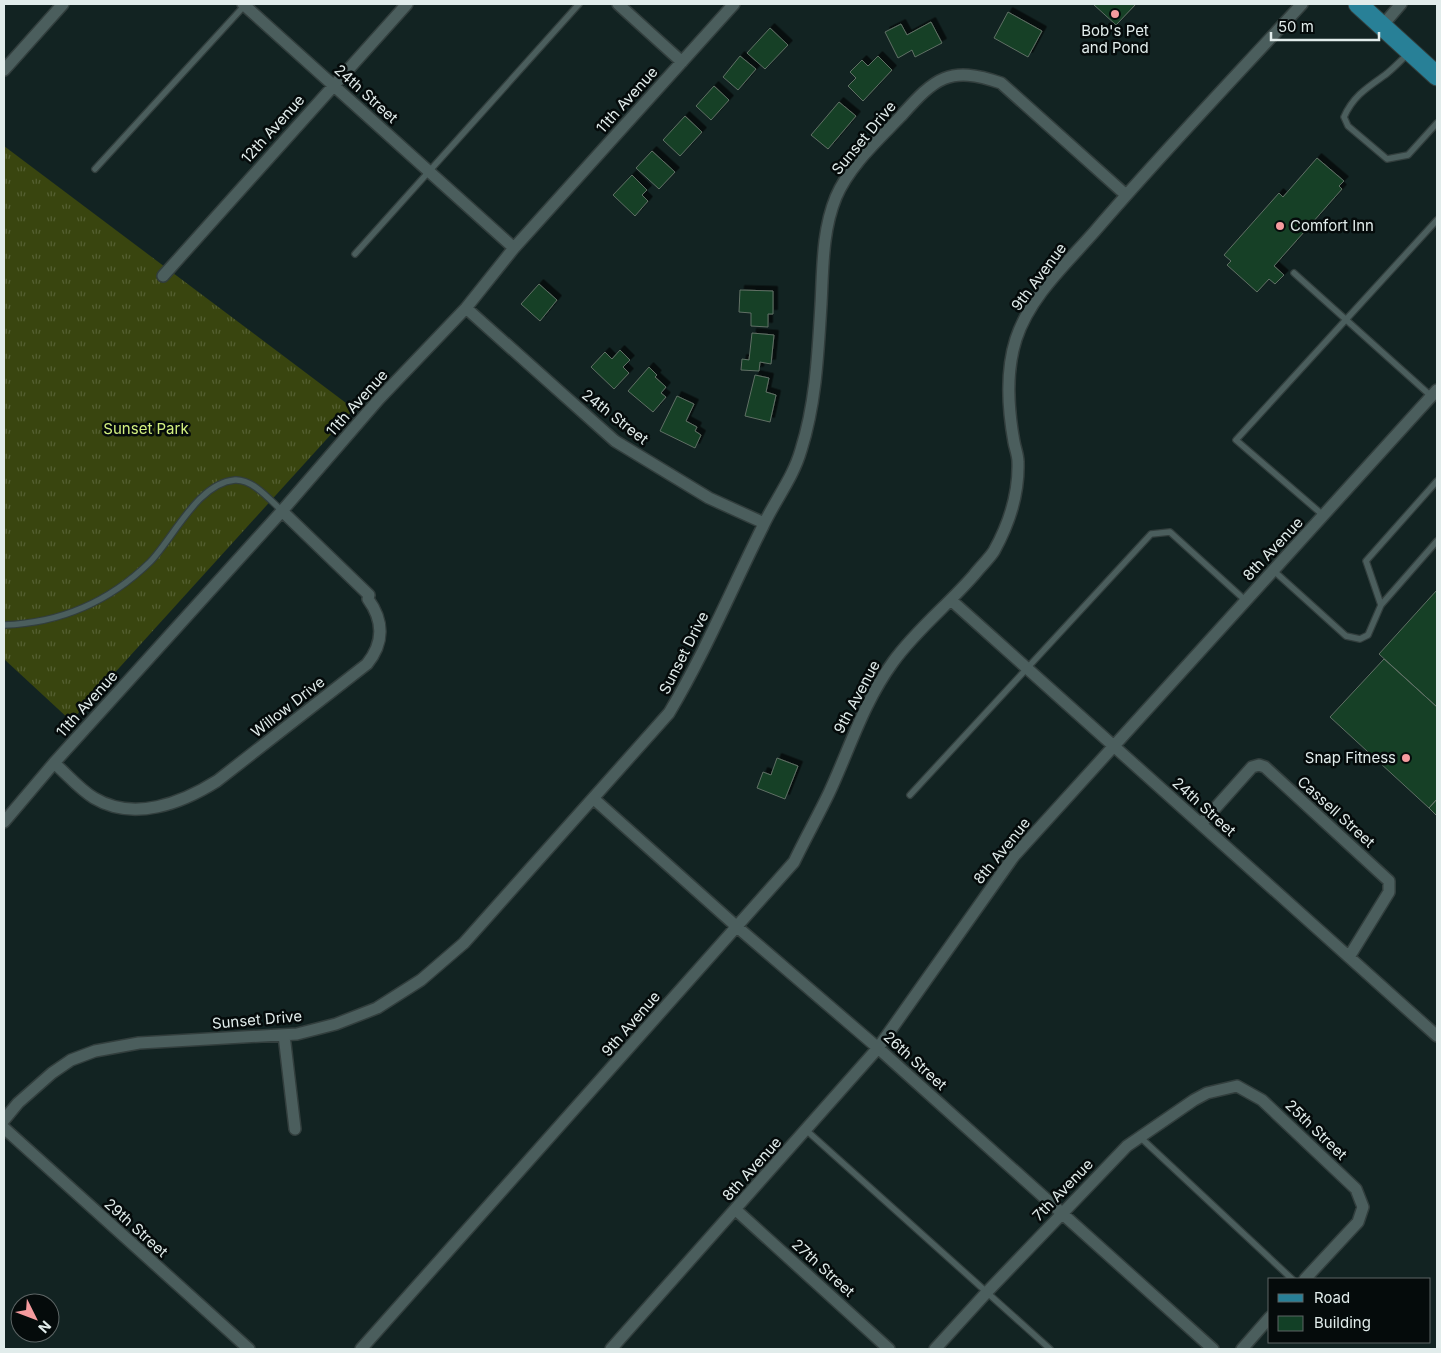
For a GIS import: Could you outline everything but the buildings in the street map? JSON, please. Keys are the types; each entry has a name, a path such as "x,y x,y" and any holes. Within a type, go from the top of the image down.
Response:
{"main road":[{"path":"1358,4 1437,76"}],"street":[{"path":"4,70 63,4"},
{"name":"24th Street","path":"244,4 514,248"},
{"name":"12th Avenue","path":"163,276 333,85 408,4"},
{"path":"618,4 682,62"},
{"name":"11th Avenue","path":"4,822 54,763 282,511 379,399 466,308 514,248 734,4"},
{"name":"9th Avenue","path":"361,1349 794,862 830,792 860,717 894,661 920,631 952,601 993,553 1013,506 1018,482 1018,458 1014,441 1010,380 1012,352 1030,308 1045,288 1126,196 1302,4"},
{"path":"1382,26 1401,4"},
{"name":"Sunset Drive","path":"4,1120 18,1103 52,1073 71,1060 95,1051 139,1043 297,1034 336,1024 377,1008 420,980 464,944 669,713 690,678 764,523 793,474 802,448 814,391 824,247 836,196 850,173 924,90 944,77 978,75 1001,83 1126,196"},
{"name":"24th Street","path":"466,308 615,441 709,498 764,523"},
{"name":"8th Avenue","path":"611,1349 878,1048 1014,856 1274,572 1434,393"},
{"name":"Willow Drive","path":"54,763 83,789 105,804 131,809 152,808 177,802 201,791 217,780 367,664 379,644 381,632 375,609 368,599 369,595 282,511"},
{"name":"24th Street","path":"952,601 1026,670 1437,1036"},
{"name":"Cassell Street","path":"1201,824 1252,767 1259,765 1265,767 1389,881 1389,892 1349,957"},
{"name":"26th Street","path":"594,798 736,926 878,1048 1213,1349"},
{"path":"284,1035 295,1129"},
{"name":"7th Avenue","path":"935,1349 1061,1213 1128,1146 1194,1100 1207,1093 1237,1086"},
{"name":"25th Street","path":"1237,1086 1262,1100 1356,1190 1363,1207 1358,1222 1305,1278"},
{"name":"29th Street","path":"4,1128 249,1349"},
{"name":"27th Street","path":"736,1210 889,1349"},
{"path":"1242,1349 1268,1319"}],"lane":[{"path":"96,168 244,4"},
{"path":"355,254 579,4"},
{"path":"1411,52 1386,74 1367,86 1350,104 1344,116 1348,126 1387,159 1408,156 1436,126"},
{"path":"1324,516 1236,440 1437,220"},
{"path":"1294,272 1346,320 1434,393"},
{"path":"4,625 33,624 77,612 116,589 150,561 206,491 236,480 256,487 282,511"},
{"path":"1381,605 1366,562 1437,481"},
{"path":"910,795 1151,534 1170,532 1246,601"},
{"path":"1274,572 1346,636 1353,640 1360,640 1368,635 1381,605 1437,541"},
{"path":"806,1130 1050,1349"},
{"path":"1140,1138 1291,1278"}],"green space":[{"name":"Sunset Park","path":"4,146 354,409 71,721 4,659"}],"place":[{"name":"Bob's Pet and Pond","path":"1115,14"},
{"name":"Comfort Inn","path":"1280,226"},
{"name":"Snap Fitness","path":"1406,758"}]}
